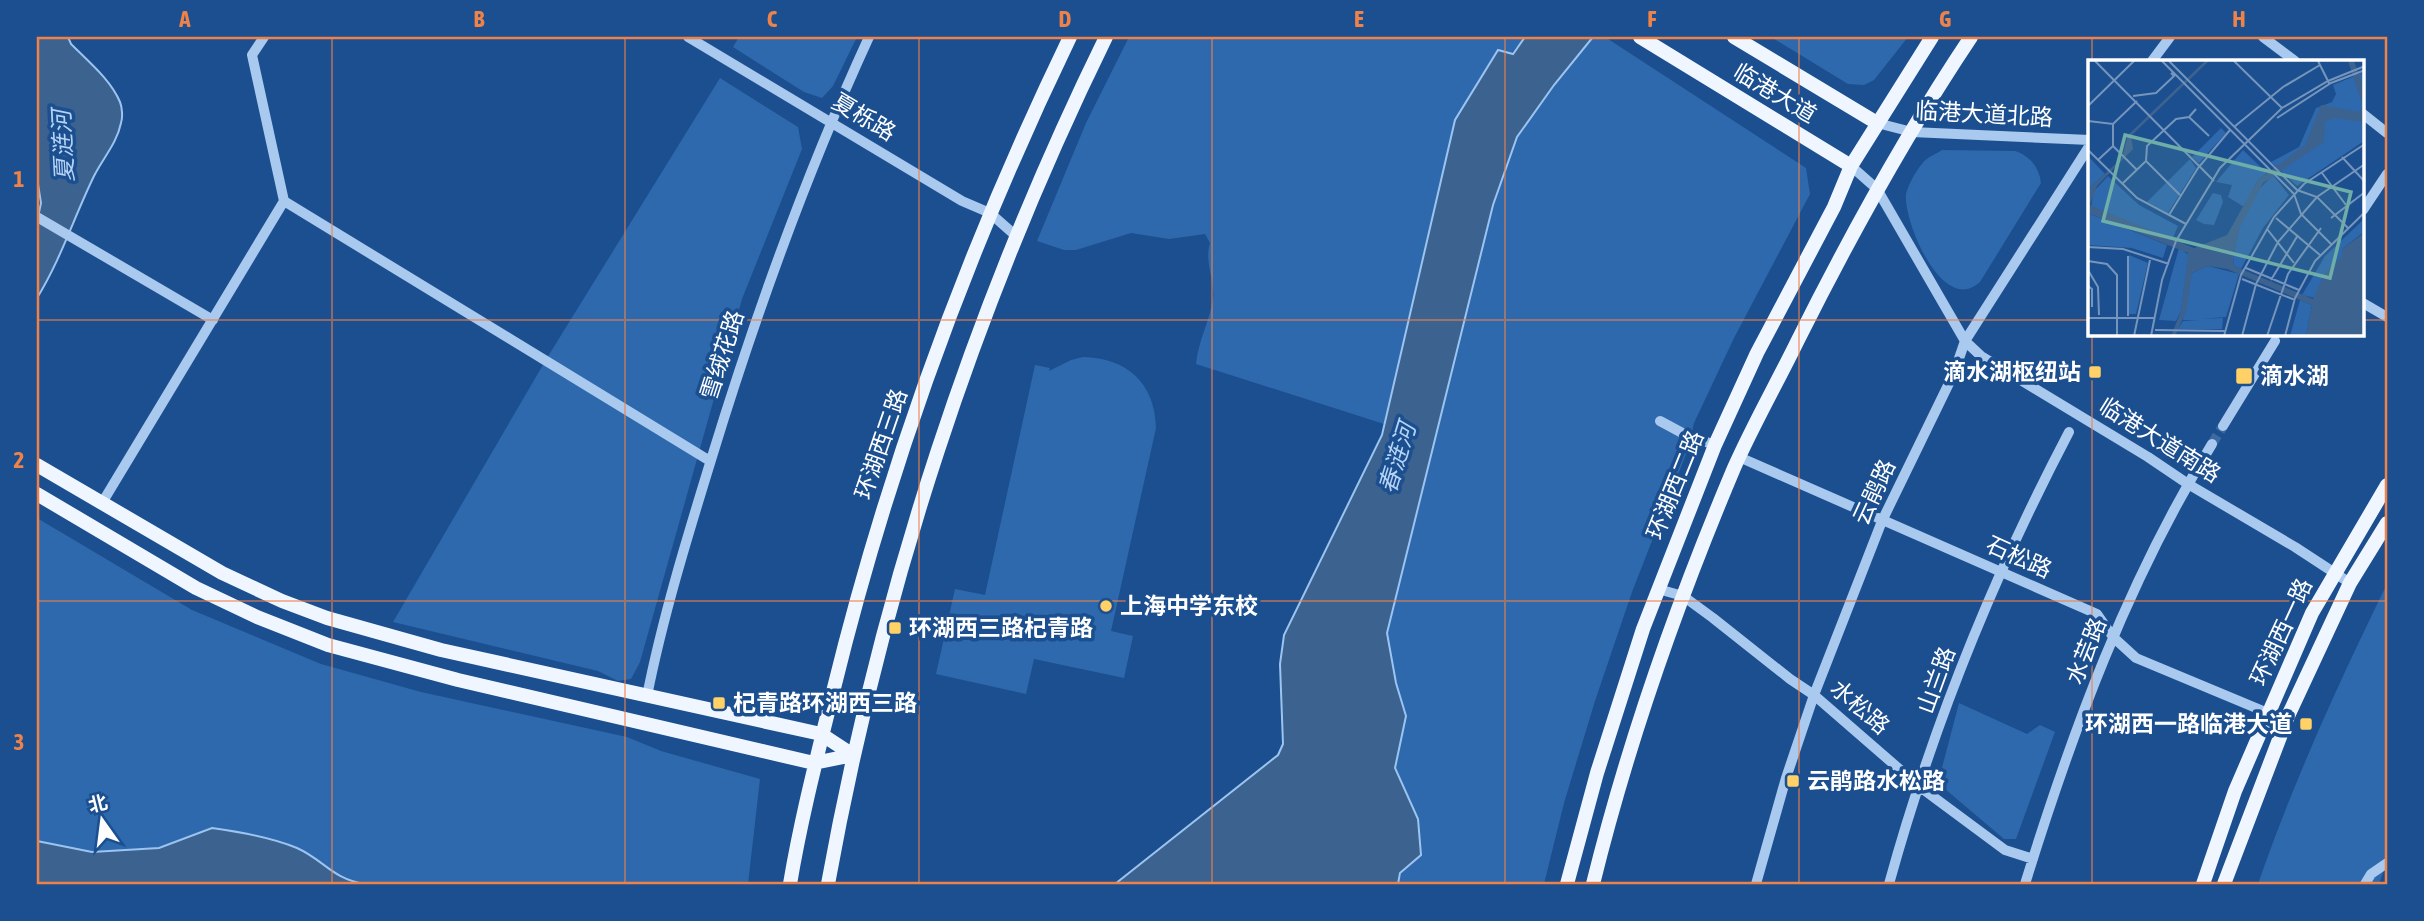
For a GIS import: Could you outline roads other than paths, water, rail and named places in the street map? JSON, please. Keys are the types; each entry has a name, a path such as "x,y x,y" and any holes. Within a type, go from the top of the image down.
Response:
{"main road":[{"name":"环湖西三路","path":"790,884 821,734 882,507 990,213 1070,37"},
{"path":"828,884 865,699 921,501 953,403 1016,236 1073,102 1106,37"},
{"name":"临港大道","path":"1640,37 1851,166"},
{"name":"临港大道","path":"1734,37 1877,123"},
{"name":"环湖西二路","path":"1567,884 1619,702 1658,589 1715,445 1757,353 1834,207 1851,166 1932,37"},
{"path":"1593,884 1650,686 1739,457 1841,254 1932,94 1970,37"},
{"path":"37,465 222,573 282,601 327,618 440,650 821,734 853,755"},
{"name":"环湖西一路","path":"2203,884 2235,791 2312,613 2387,485"},
{"path":"37,494 196,587 257,617 328,645 458,680 814,764 853,755"},
{"name":"环湖西一路","path":"2224,884 2288,716 2350,583 2386,524"}],"street":[{"path":"102,503 284,201 252,55 264,37"},
{"name":"夏栎路","path":"688,37 962,201 990,213 1016,236"},
{"name":"雪绒花路","path":"647,696 683,549 759,308 831,122 869,37"},
{"path":"2153,60 2170,37"},
{"path":"2263,37 2294,60"},
{"path":"2364,115 2387,133"},
{"name":"临港大道北路","path":"1877,123 1912,132 2088,143"},
{"name":"云鹃路","path":"1756,884 1786,778 1814,695 1882,520 1954,373 1965,341 2088,146"},
{"name":"临港大道南路","path":"1851,166 1877,189 1965,341 1981,356 2350,583"},
{"path":"2364,208 2387,174"},
{"path":"284,201 710,461"},
{"path":"37,217 213,320"},
{"path":"2364,304 2387,317"},
{"path":"2223,426 2275,341"},
{"path":"1660,422 1715,445"},
{"name":"山兰路","path":"1889,884 1950,700 2001,572 2069,432"},
{"name":"水芸路","path":"2025,884 2068,754 2113,637 2188,484 2212,444"},
{"name":"石松路","path":"1739,457 2097,614 2113,637 2136,658 2268,713"},
{"name":"水松路","path":"1658,589 1683,596 1814,695 1920,787 2005,850 2033,859"},
{"path":"2365,884 2371,874 2387,863"}],"water":[{"name":"夏涟河","path":"37,37 68,37 71,44 111,86 120,102 122,115 116,137 94,176 37,298 37,222 41,203 37,178"},
{"name":"春涟河","path":"1525,37 1593,37 1517,137 1493,205 1387,633 1396,683 1406,716 1395,768 1418,819 1421,855 1400,873 1398,884 1115,884 1278,755 1283,744 1280,664 1284,635 1382,435 1455,120 1498,50 1513,54"},
{"path":"212,828 255,835 287,844 306,853 336,874 365,884 37,884 37,841 92,852 159,848"}],"tunnel":[{"path":"2212,444 2223,426"}],"place":[{"name":"滴水湖枢纽站","path":"2095,372"},
{"name":"滴水湖","path":"2244,376"},
{"name":"上海中学东校","path":"1106,606"},
{"name":"环湖西三路杞青路","path":"895,628"},
{"name":"杞青路环湖西三路","path":"719,703"},
{"name":"环湖西一路临港大道","path":"2306,724"},
{"name":"云鹃路水松路","path":"1793,781"}]}
